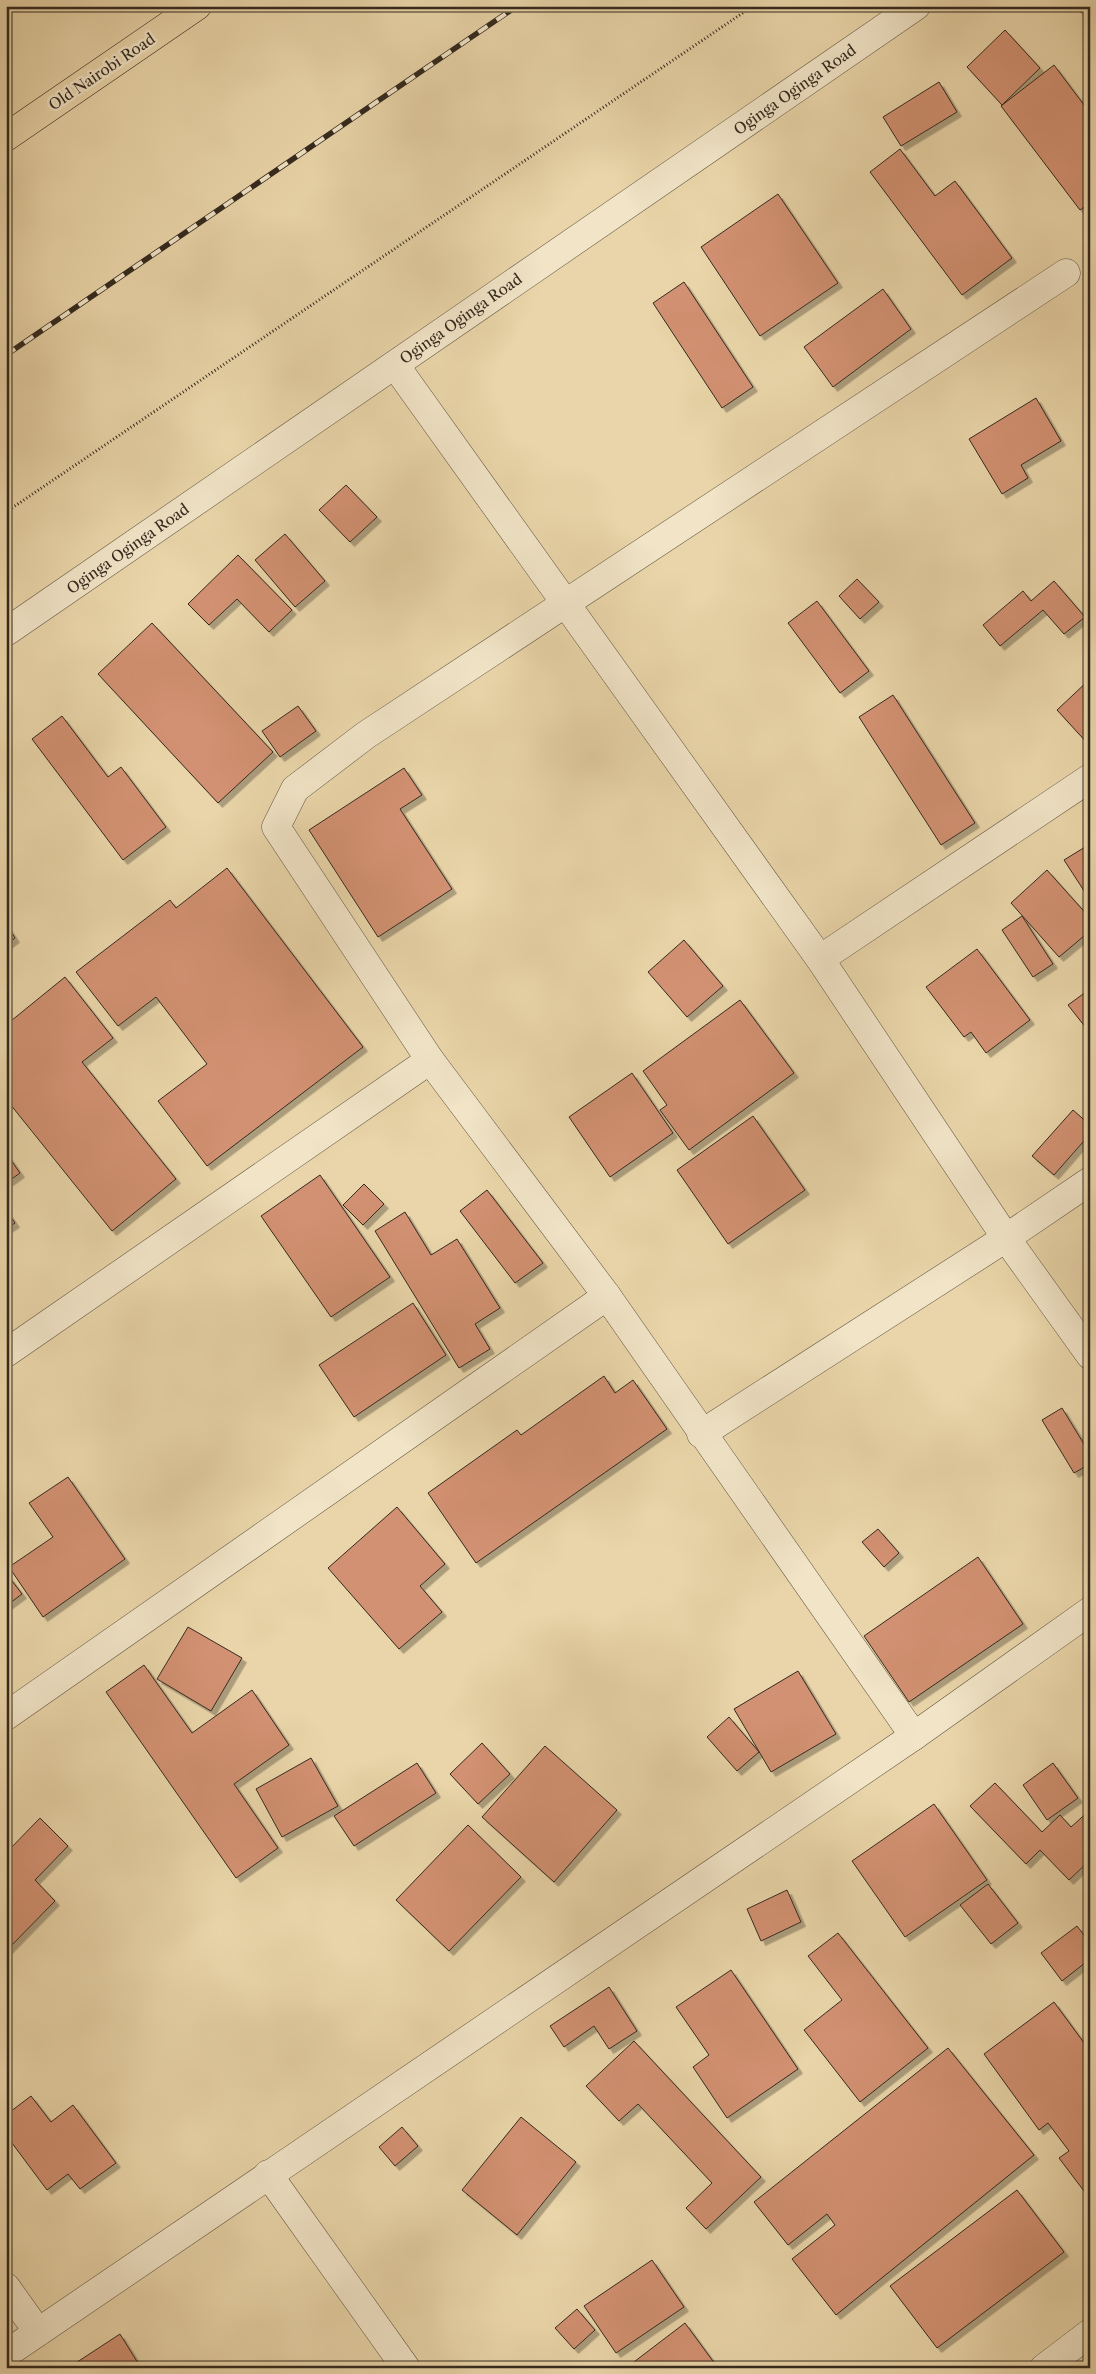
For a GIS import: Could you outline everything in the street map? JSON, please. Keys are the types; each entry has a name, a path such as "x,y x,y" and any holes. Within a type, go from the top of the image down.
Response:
{"highway":[{"name":"Old Nairobi Road","path":"6,137 197,6"}],"street":[{"name":"Oginga Oginga Road","path":"6,632 916,6"},
{"path":"914,1736 606,1296 430,1060 276,827 295,789 366,735 1066,273"},
{"path":"395,365 820,959 1006,1238 1090,1355"},
{"path":"820,959 1090,778"},
{"path":"6,1353 430,1060"},
{"path":"701,1434 1006,1238 1090,1181"},
{"path":"6,1716 606,1296"},
{"path":"6,2354 914,1736 1090,1611"},
{"path":"268,2174 406,2368"},
{"path":"6,2287 38,2332"},
{"path":"1044,2368 1090,2333"}],"path":[{"path":"6,512 753,6"}],"building":[{"path":"1077,6 1090,6 1090,7 1081,13"},
{"path":"1005,30 1040,68 1002,105 967,67"},
{"path":"1054,65 1090,113 1090,203 1080,210 1001,106"},
{"path":"939,82 957,112 901,146 883,117"},
{"path":"900,149 935,196 955,181 1012,258 962,295 870,172"},
{"path":"778,194 838,283 760,336 701,247"},
{"path":"684,282 753,387 722,408 653,303"},
{"path":"883,289 911,329 833,387 804,347"},
{"path":"1036,398 1061,441 1021,465 1028,478 1002,494 969,439"},
{"path":"346,485 377,517 350,542 319,510"},
{"path":"285,534 325,581 295,607 255,560"},
{"path":"238,555 292,610 269,632 237,599 209,625 188,604"},
{"path":"857,579 879,602 860,619 839,596"},
{"path":"1054,581 1085,617 1064,634 1043,610 1000,646 983,625 1023,591 1031,601"},
{"path":"817,601 869,671 840,693 788,623"},
{"path":"152,623 273,752 218,803 98,674"},
{"path":"1090,679 1090,746 1057,710"},
{"path":"893,695 975,823 941,845 859,717"},
{"path":"298,706 316,731 280,757 262,731"},
{"path":"62,716 108,777 121,767 166,827 123,860 32,739"},
{"path":"404,768 422,795 400,809 452,889 378,937 309,830"},
{"path":"1090,844 1090,900 1064,860"},
{"path":"227,868 363,1047 207,1166 158,1101 207,1064 156,997 118,1026 76,972 170,900 176,908"},
{"path":"1047,870 1090,918 1090,931 1059,957 1011,903"},
{"path":"1022,916 1053,964 1033,977 1002,930"},
{"path":"6,924 15,938 6,945"},
{"path":"684,940 723,986 687,1017 648,972"},
{"path":"977,949 1030,1020 986,1053 971,1032 964,1037 926,987"},
{"path":"65,977 113,1038 82,1062 176,1179 112,1231 6,1099 6,1025"},
{"path":"1090,989 1090,1033 1068,1005"},
{"path":"740,1000 794,1073 689,1150 660,1110 667,1105 643,1071"},
{"path":"632,1073 673,1133 610,1177 569,1117"},
{"path":"1073,1110 1090,1125 1090,1134 1054,1175 1032,1156"},
{"path":"753,1116 805,1190 728,1244 677,1170"},
{"path":"6,1153 20,1173 6,1183"},
{"path":"320,1175 390,1277 331,1317 261,1216"},
{"path":"364,1184 384,1204 363,1225 343,1205"},
{"path":"487,1190 543,1263 515,1283 460,1211"},
{"path":"6,1210 15,1223 6,1229"},
{"path":"405,1212 431,1255 457,1239 500,1308 475,1324 490,1349 459,1368 375,1231"},
{"path":"413,1303 446,1355 354,1417 319,1365"},
{"path":"604,1376 615,1393 633,1380 667,1429 476,1563 428,1493 517,1430 521,1435"},
{"path":"1062,1408 1090,1454 1090,1464 1074,1473 1042,1420"},
{"path":"68,1477 125,1559 43,1617 9,1567 53,1537 29,1503"},
{"path":"397,1507 445,1564 420,1586 442,1612 399,1649 328,1568"},
{"path":"878,1529 899,1553 884,1567 862,1542"},
{"path":"978,1557 1023,1624 909,1702 864,1636"},
{"path":"6,1573 22,1594 6,1606"},
{"path":"188,1627 242,1658 211,1711 157,1679"},
{"path":"144,1665 192,1733 252,1690 289,1745 234,1784 278,1848 236,1878 106,1692"},
{"path":"798,1671 836,1734 771,1772 734,1709"},
{"path":"729,1717 759,1752 737,1771 707,1737"},
{"path":"482,1743 510,1774 478,1804 450,1774"},
{"path":"545,1746 617,1810 554,1882 482,1817"},
{"path":"311,1758 338,1806 282,1837 256,1789"},
{"path":"417,1763 436,1793 354,1846 334,1816"},
{"path":"1053,1763 1078,1798 1047,1820 1023,1785"},
{"path":"995,1783 1042,1832 1060,1815 1071,1827 1090,1810 1090,1860 1069,1880 1040,1850 1026,1864 970,1806"},
{"path":"934,1804 987,1880 905,1937 852,1861"},
{"path":"40,1818 68,1846 35,1880 55,1901 7,1950 6,1853"},
{"path":"468,1825 521,1877 449,1951 396,1900"},
{"path":"988,1884 1018,1923 991,1944 960,1905"},
{"path":"787,1890 801,1922 761,1941 747,1909"},
{"path":"1077,1926 1090,1943 1090,1959 1062,1981 1041,1953"},
{"path":"838,1933 928,2048 860,2102 804,2030 842,2000 808,1956"},
{"path":"731,1970 798,2069 727,2118 693,2067 709,2055 676,2007"},
{"path":"609,1987 637,2031 609,2049 594,2026 564,2047 550,2026"},
{"path":"1054,2002 1090,2051 1090,2199 1059,2158 1069,2151 1048,2123 1039,2130 984,2054"},
{"path":"634,2041 761,2177 706,2229 686,2208 712,2183 638,2104 619,2121 586,2086"},
{"path":"948,2048 1034,2155 836,2315 792,2259 835,2225 827,2214 788,2245 754,2202"},
{"path":"31,2096 51,2122 73,2105 116,2163 80,2189 68,2174 47,2190 6,2135 6,2115"},
{"path":"521,2117 576,2162 517,2235 462,2190"},
{"path":"402,2127 418,2146 395,2166 379,2147"},
{"path":"1017,2190 1064,2252 937,2348 890,2286"},
{"path":"652,2260 684,2307 616,2353 584,2306"},
{"path":"577,2309 595,2330 574,2349 555,2328"},
{"path":"685,2323 718,2368 626,2368"},
{"path":"120,2334 141,2368 68,2368"}],"railway":[{"path":"6,355 517,6"}]}
